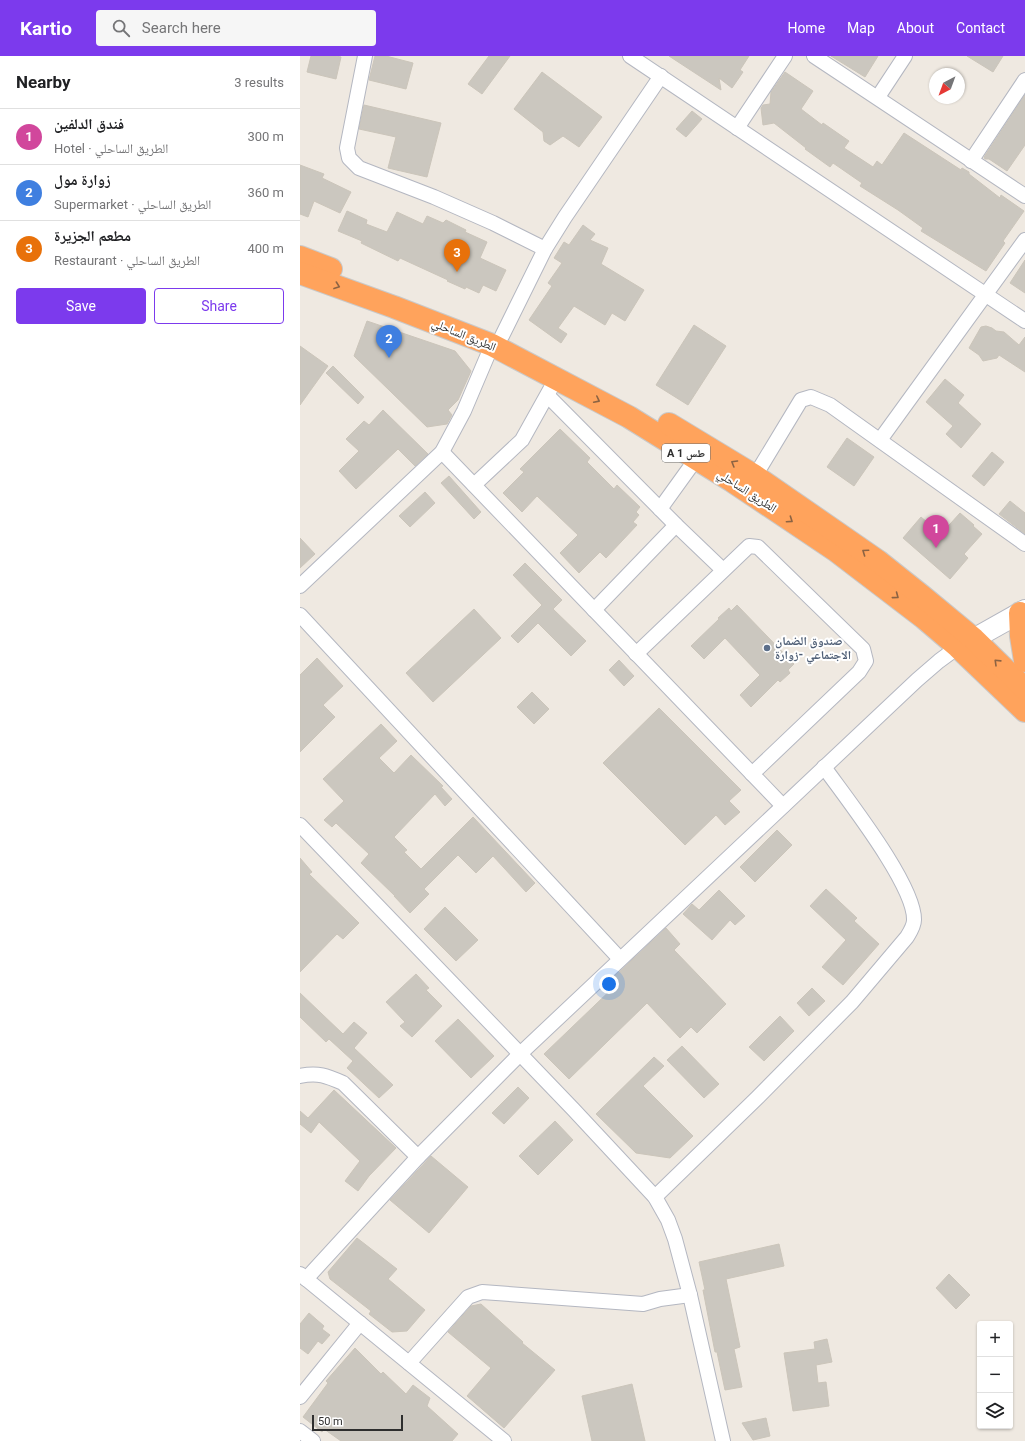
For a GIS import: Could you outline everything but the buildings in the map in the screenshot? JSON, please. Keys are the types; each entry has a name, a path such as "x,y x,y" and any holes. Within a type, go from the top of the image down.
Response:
{"highway":[{"name":"الطريق الساحلي","path":"300,257 397,294 635,403 755,476 878,561 922,596 966,643 1025,711"},
{"name":"الطريق الساحلي","path":"300,273 394,307 497,341 552,387 629,417 835,550 924,618 966,643 1025,689"},
{"path":"1023,611 1021,636 1025,661"}],"street":[{"path":"365,56 347,148 349,158 359,168 441,200 493,223 545,249"},
{"path":"630,56 1025,321"},
{"path":"737,128 785,56"},
{"path":"814,56 1025,196"},
{"path":"878,98 905,56"},
{"path":"300,586 442,452 545,249 565,217 661,76"},
{"path":"971,161 1025,80"},
{"path":"880,440 1025,240"},
{"path":"474,485 522,440 552,387 660,509 723,570"},
{"path":"755,476 801,400 811,397 830,405 1025,544"},
{"path":"442,452 783,806"},
{"path":"660,509 696,459"},
{"path":"594,610 676,525"},
{"path":"636,654 749,546 758,547 863,649 866,661 859,672 752,774"},
{"path":"504,1441 303,1276 520,1054 917,680 939,661 966,643 1023,611"},
{"path":"300,615 620,959"},
{"path":"655,1197 757,1098 852,1002 907,937 913,925 913,910 909,899 889,860 824,767"},
{"path":"300,826 520,1054 655,1197 668,1220 675,1239 690,1295 723,1441"},
{"path":"300,1076 314,1073 328,1076 344,1083 418,1157"},
{"path":"409,1363 468,1297 482,1292 643,1304 660,1299 690,1295"},
{"path":"300,1397 360,1324"},
{"path":"300,1431 312,1441"}],"place":[{"name":"مطعم الجزيرة","path":"457,272"},
{"name":"زوارة مول","path":"389,358"},
{"name":"فندق الدلفين","path":"936,548"},
{"name":"صندوق الضمان الاجتماعي -زوارة","path":"767,648"}]}
